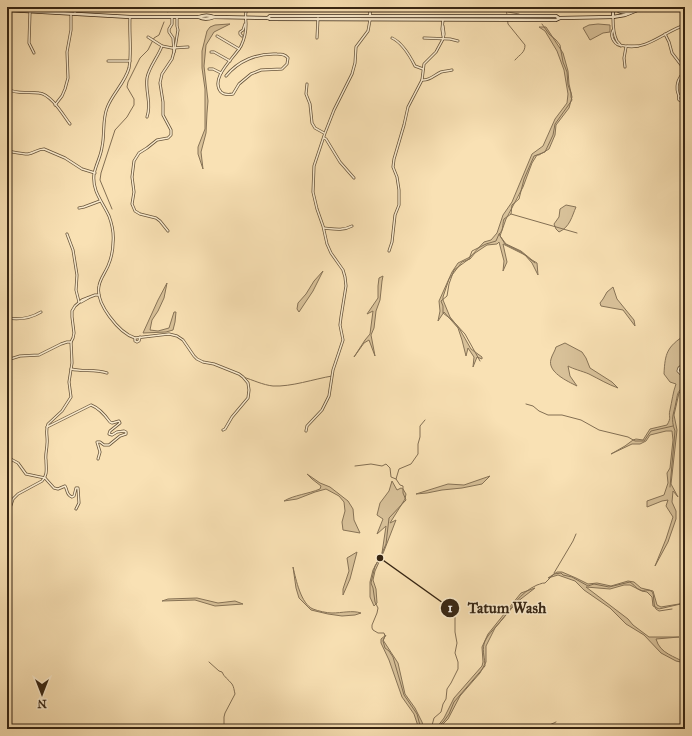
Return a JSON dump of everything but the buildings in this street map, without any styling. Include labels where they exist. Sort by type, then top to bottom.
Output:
[{"type":"main road","points":[[615,7],[619,12],[630,13]]},
{"type":"main road","points":[[613,18],[615,7]]},
{"type":"main road","points":[[7,10],[130,17],[210,16],[268,18],[270,16],[318,18],[511,18],[556,16],[560,18],[613,18],[641,8],[644,9],[649,7]]},
{"type":"street","points":[[75,7],[75,14]]},
{"type":"street","points":[[242,37],[240,32],[243,30],[246,12],[250,7]]},
{"type":"street","points":[[306,431],[307,426],[318,415],[326,402],[331,388],[333,370],[343,340],[340,325],[346,290],[346,280],[343,270],[331,253],[317,209],[312,186],[313,169],[324,138],[324,133],[352,74],[355,63],[356,47],[368,31],[370,7]]},
{"type":"street","points":[[30,12],[29,43],[34,53]]},
{"type":"street","points":[[55,104],[62,96],[68,78],[67,52],[71,30],[71,14]]},
{"type":"street","points":[[130,17],[130,61],[126,75],[105,112],[103,145],[94,173],[94,182],[100,201],[110,220],[113,231],[110,260],[99,286],[101,302],[114,323],[128,335],[135,338],[135,341],[139,341],[140,337]]},
{"type":"street","points":[[168,231],[160,220],[135,211],[132,204],[134,192],[132,177],[134,161],[137,156],[158,139],[168,138],[171,135],[171,130],[163,115],[163,102],[160,83],[162,74],[172,59],[174,53],[173,38],[169,32],[172,24],[172,17]]},
{"type":"street","points":[[174,48],[178,30],[177,17]]},
{"type":"street","points":[[318,18],[318,38]]},
{"type":"street","points":[[389,251],[392,242],[395,215],[399,205],[399,188],[393,167],[394,159],[408,106],[422,80],[425,63],[436,52],[443,39],[442,29],[444,18]]},
{"type":"street","points":[[613,18],[613,30],[616,42],[621,46],[626,47],[646,44],[677,27],[685,25]]},
{"type":"street","points":[[226,76],[230,70],[238,64],[258,56],[275,54],[284,55],[288,58],[288,62],[284,68],[261,70],[251,74],[239,84],[233,94],[225,94],[220,91],[218,82],[221,73],[241,46],[242,37],[245,32],[245,22]]},
{"type":"street","points":[[665,34],[672,53],[685,71],[678,81],[677,89],[679,96]]},
{"type":"street","points":[[217,36],[239,49]]},
{"type":"street","points":[[149,38],[162,46],[174,48],[188,47]]},
{"type":"street","points":[[392,38],[407,52],[415,66],[423,69]]},
{"type":"street","points":[[424,38],[450,39],[458,41]]},
{"type":"street","points":[[147,117],[150,107],[147,84],[148,74],[159,55],[162,46]]},
{"type":"street","points":[[625,67],[624,58],[626,47]]},
{"type":"street","points":[[211,52],[214,52],[230,62]]},
{"type":"street","points":[[108,61],[130,61]]},
{"type":"street","points":[[209,69],[221,73]]},
{"type":"street","points":[[422,80],[429,79],[440,73],[452,70]]},
{"type":"street","points":[[307,84],[306,94],[313,126],[324,133]]},
{"type":"street","points":[[7,89],[16,92],[39,93],[47,96],[70,124]]},
{"type":"street","points":[[324,138],[340,162],[354,178]]},
{"type":"street","points":[[7,152],[26,154],[44,149],[65,158],[82,169],[94,173]]},
{"type":"street","points":[[79,208],[100,201]]},
{"type":"street","points":[[324,228],[338,230],[352,226]]},
{"type":"street","points":[[67,234],[73,250],[77,275],[76,290],[79,302]]},
{"type":"street","points":[[7,518],[13,499],[18,494],[44,480],[45,478],[47,470],[47,427],[48,424],[62,411],[71,399],[72,394],[69,382],[72,361],[71,342],[74,337],[72,311],[79,302],[99,295]]},
{"type":"street","points":[[7,318],[21,319],[41,312]]},
{"type":"street","points":[[135,338],[169,334],[177,336],[183,340],[194,356],[200,361],[214,364],[243,376],[248,383],[248,398],[223,430]]},
{"type":"street","points":[[7,360],[20,356],[39,355],[61,344],[71,342]]},
{"type":"street","points":[[685,363],[679,368],[678,371],[681,374],[685,372]]},
{"type":"street","points":[[71,369],[85,371],[99,370],[107,373]]},
{"type":"street","points":[[47,427],[91,405],[95,406],[110,422],[112,423],[119,421],[120,423],[109,434],[124,431],[126,434],[120,436],[109,445],[104,445],[97,442],[100,452],[98,459]]},
{"type":"street","points":[[7,457],[18,463],[26,474],[45,478],[54,488],[58,489],[65,486],[68,495],[72,497],[74,496],[76,488],[78,488],[79,503],[76,509]]},
{"type":"shaded area","points":[[230,24],[214,32],[206,45],[204,66],[208,101],[206,133],[201,152],[203,169],[198,154],[198,147],[205,129],[205,89],[202,68],[202,51],[207,31],[210,27],[215,25]]},
{"type":"shaded area","points":[[589,25],[610,25],[610,32],[603,33],[590,40],[583,28]]},
{"type":"shaded area","points":[[539,27],[546,27],[563,53],[568,71],[572,97],[569,108],[556,125],[555,135],[549,149],[537,155],[532,163],[523,187],[506,219],[500,236],[506,244],[521,251],[537,263],[538,275],[532,263],[525,255],[503,244],[507,262],[503,271],[504,261],[499,242],[497,244],[487,245],[475,253],[470,259],[462,262],[449,279],[443,300],[450,317],[459,328],[471,349],[482,357],[482,359],[477,357],[473,367],[474,357],[468,348],[466,356],[458,328],[444,312],[438,321],[440,311],[439,301],[452,272],[458,263],[470,257],[484,242],[491,240],[497,233],[503,215],[512,202],[532,154],[543,146],[555,119],[567,103],[568,94],[564,70],[557,51],[545,31]]},
{"type":"shaded area","points":[[566,205],[576,207],[572,218],[566,227],[559,232],[554,224],[559,217],[560,209]]},
{"type":"shaded area","points":[[323,271],[313,291],[299,312],[297,309],[298,303]]},
{"type":"shaded area","points":[[383,276],[380,300],[371,335],[375,356],[369,340],[364,343],[354,357],[370,334],[373,311],[367,314],[378,298],[379,278]]},
{"type":"shaded area","points":[[167,283],[164,298],[152,320],[150,330],[158,331],[169,328],[174,312],[176,312],[173,330],[166,332],[143,333],[158,300]]},
{"type":"shaded area","points":[[613,287],[617,299],[634,320],[635,326],[623,310],[601,306],[600,303],[607,292]]},
{"type":"shaded area","points":[[685,335],[685,387],[679,393],[674,415],[677,430],[671,484],[678,497],[673,491],[672,502],[676,511],[676,519],[668,542],[655,566],[673,517],[666,506],[668,500],[647,507],[647,501],[664,495],[668,483],[667,473],[670,468],[673,440],[672,431],[650,435],[646,441],[640,444],[632,444],[611,454],[633,440],[643,440],[650,429],[667,425],[676,384],[670,382],[664,374],[666,356],[674,343]]},
{"type":"shaded area","points":[[565,343],[582,352],[590,368],[612,382],[618,388],[568,366],[570,376],[577,386],[559,376],[552,368],[551,359],[556,347]]},
{"type":"shaded area","points":[[307,474],[320,483],[330,487],[348,501],[353,509],[354,520],[360,533],[343,530],[342,522],[345,511],[344,502],[339,496],[326,489],[297,499],[284,501],[292,497],[320,489],[321,486]]},
{"type":"shaded area","points":[[490,476],[482,484],[416,494],[448,484],[464,485]]},
{"type":"shaded area","points":[[392,481],[397,490],[401,488],[406,494],[405,499],[390,523],[396,520],[375,571],[373,580],[376,589],[377,603],[374,606],[370,597],[370,582],[373,570],[382,553],[386,526],[377,534],[383,519],[377,515],[380,503],[389,491]]},
{"type":"shaded area","points":[[357,552],[350,579],[343,595],[343,589],[349,571],[347,558]]},
{"type":"shaded area","points":[[293,567],[302,597],[313,609],[328,613],[361,613],[342,616],[311,610],[299,598]]},
{"type":"shaded area","points":[[557,572],[562,572],[588,584],[597,583],[611,586],[628,581],[634,582],[641,588],[653,591],[657,605],[661,607],[685,603],[659,609],[653,606],[652,597],[647,592],[630,585],[610,589],[586,587],[649,637],[679,637],[656,639],[664,651],[685,663],[676,661],[661,653],[644,635],[626,624],[610,608],[584,590],[575,581],[558,575],[548,578]]},
{"type":"shaded area","points":[[535,588],[517,602],[495,628],[486,646],[486,662],[480,673],[460,696],[448,719],[441,726],[441,729],[437,729],[454,698],[482,666],[482,647],[488,634],[521,593]]},
{"type":"shaded area","points":[[197,598],[218,603],[235,601],[243,604],[215,606],[195,600],[162,601],[168,599]]},
{"type":"shaded area","points":[[386,635],[383,640],[398,663],[405,694],[415,708],[424,729],[419,729],[414,714],[402,697],[389,660],[381,643],[381,639]]},
{"type":"waterway","points":[[168,12],[171,7]]},
{"type":"waterway","points":[[506,7],[508,24],[525,45],[523,52],[515,60]]},
{"type":"waterway","points":[[508,12],[519,14]]},
{"type":"waterway","points":[[112,209],[100,180],[101,173],[115,130],[127,117],[134,105],[134,99],[127,87],[128,82],[140,58],[148,50],[154,38],[159,35],[164,22]]},
{"type":"waterway","points":[[535,263],[521,252],[505,244],[499,234],[501,232],[504,219],[511,214],[512,205],[519,199],[524,179],[534,156],[545,152],[553,135],[555,124],[572,100],[560,45],[542,24]]},
{"type":"waterway","points":[[511,214],[577,233]]},
{"type":"waterway","points":[[480,361],[465,334],[443,313],[441,301],[447,296],[454,270],[469,259],[472,251],[496,241],[499,234]]},
{"type":"waterway","points":[[243,377],[266,385],[280,386],[332,376]]},
{"type":"waterway","points":[[670,487],[675,431],[673,416],[678,393],[685,386]]},
{"type":"waterway","points":[[526,404],[533,406],[539,411],[548,415],[562,415],[581,420],[599,430],[628,437],[635,441],[644,441],[651,431],[673,426]]},
{"type":"waterway","points":[[421,729],[417,714],[404,695],[393,657],[385,648],[383,641],[385,636],[384,633],[378,633],[372,628],[378,608],[375,602],[371,583],[375,566],[386,544],[389,518],[406,500],[403,493],[403,486],[400,485],[396,479],[399,469],[411,464],[418,454],[420,426],[425,420]]},
{"type":"waterway","points":[[355,466],[371,464],[382,466],[386,464],[390,468],[391,477],[396,479]]},
{"type":"waterway","points":[[554,573],[576,534]]},
{"type":"waterway","points":[[438,729],[449,714],[454,702],[485,666],[483,647],[489,635],[525,592],[537,585],[545,583],[554,574],[561,573],[588,586],[594,584],[609,587],[630,582],[642,591],[650,590],[653,594],[655,607],[659,611],[672,609]]},
{"type":"waterway","points":[[431,729],[434,718],[441,712],[446,699],[447,689],[458,669],[458,662],[455,653],[457,643],[455,616],[452,605]]},
{"type":"waterway","points":[[209,662],[222,672],[232,684],[235,694],[225,713],[223,729]]},
{"type":"waterway","points":[[536,729],[543,728],[556,722]]},
{"type":"waterway","points":[[508,729],[517,725],[532,729]]},
{"type":"place","name":"Tatum Wash","points":[[380,558]]}]
